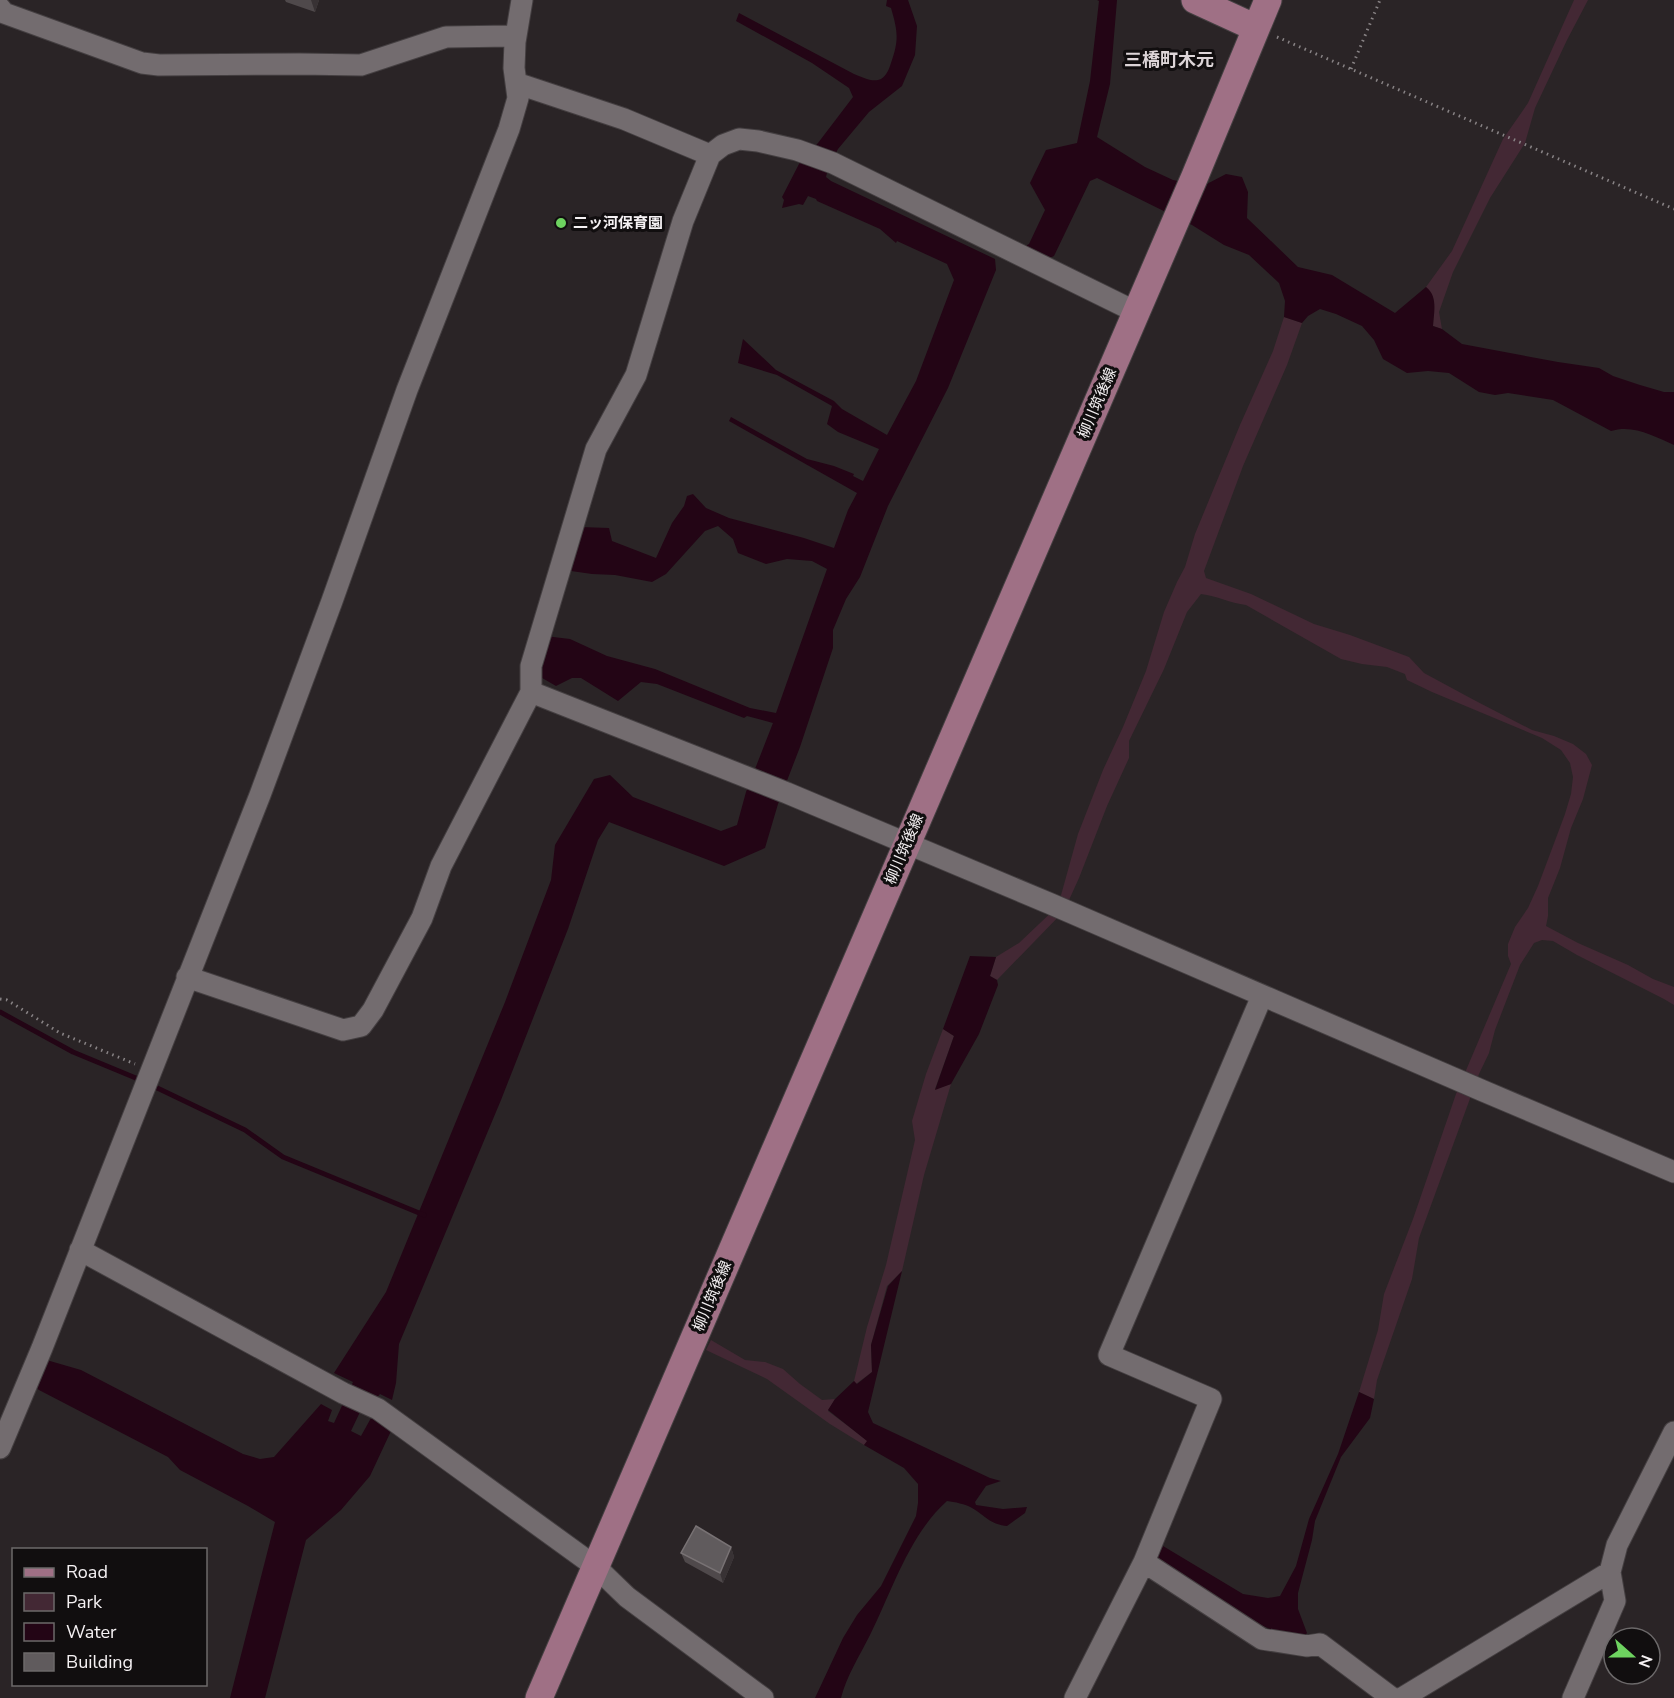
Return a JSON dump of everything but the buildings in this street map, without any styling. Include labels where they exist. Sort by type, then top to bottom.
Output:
[{"type":"main road","points":[[1195,0],[1256,28]]},
{"type":"main road","name":"柳川筑後線","points":[[538,1698],[1195,176],[1268,0]]},
{"type":"street","points":[[0,1448],[24,1394],[272,763],[407,390],[509,129],[518,98],[515,76],[515,39],[522,0]]},
{"type":"street","points":[[0,8],[4,13],[142,63],[159,65],[361,65],[446,37],[515,39]]},
{"type":"street","points":[[515,76],[710,155]]},
{"type":"street","points":[[187,977],[343,1030],[361,1026],[373,1011],[422,918],[441,866],[531,692],[531,666],[596,449],[636,375],[683,221],[710,155],[723,145],[739,139],[758,141],[797,150],[833,163],[1136,312]]},
{"type":"street","points":[[531,692],[788,793],[1674,1172]]},
{"type":"street","points":[[1075,1698],[1144,1562],[1211,1399],[1109,1355],[1262,996]]},
{"type":"street","points":[[80,1250],[344,1393],[378,1409],[596,1567],[627,1597],[763,1698]]},
{"type":"street","points":[[1573,1698],[1615,1601],[1610,1572],[1617,1545],[1674,1432]]},
{"type":"street","points":[[1144,1562],[1262,1639],[1306,1646],[1320,1644],[1392,1698]]},
{"type":"street","points":[[1402,1698],[1610,1572]]},
{"type":"path","points":[[1351,69],[1380,0]]},
{"type":"path","points":[[1256,28],[1674,209]]},
{"type":"path","points":[[0,999],[7,1000],[60,1033],[150,1071]]},
{"type":"green space","points":[[1574,0],[1588,0],[1535,108],[1525,143],[1490,198],[1453,272],[1439,312],[1442,329],[1433,326],[1434,301],[1426,287],[1452,251],[1503,139],[1528,103]]},
{"type":"green space","points":[[1284,317],[1302,323],[1287,365],[1243,466],[1204,571],[1206,578],[1251,594],[1314,624],[1409,657],[1424,673],[1532,730],[1573,744],[1586,754],[1592,765],[1583,799],[1548,898],[1546,926],[1653,979],[1674,987],[1674,1005],[1553,941],[1542,940],[1534,943],[1520,965],[1419,1238],[1412,1279],[1377,1380],[1374,1399],[1359,1392],[1378,1330],[1384,1294],[1413,1219],[1456,1094],[1511,964],[1508,944],[1538,886],[1571,794],[1573,777],[1570,763],[1561,750],[1542,738],[1407,680],[1405,674],[1387,667],[1341,659],[1246,605],[1201,594],[1187,612],[1164,669],[1129,741],[1129,758],[1064,911],[997,980],[990,976],[996,957],[1019,943],[1058,906],[1078,834],[1146,671],[1164,612],[1185,567],[1195,534],[1273,351]]},
{"type":"green space","points":[[943,1029],[954,1036],[935,1089],[951,1084],[924,1175],[902,1271],[887,1286],[871,1345],[872,1372],[856,1384],[854,1381],[867,1327],[886,1265],[915,1140],[912,1121]]},
{"type":"green space","points":[[711,1340],[745,1360],[765,1362],[783,1369],[822,1400],[835,1399],[828,1411],[868,1441],[864,1445],[767,1379],[706,1350]]},
{"type":"water","points":[[887,0],[908,0],[917,26],[915,55],[902,86],[869,112],[838,149],[826,177],[995,259],[996,270],[948,388],[888,506],[860,577],[846,599],[833,630],[833,648],[778,804],[765,848],[724,866],[609,822],[598,840],[568,929],[501,1100],[399,1344],[396,1383],[392,1400],[380,1394],[364,1413],[360,1412],[351,1431],[361,1436],[371,1418],[384,1423],[391,1431],[370,1476],[341,1510],[306,1540],[265,1698],[230,1698],[275,1522],[180,1470],[168,1457],[39,1390],[21,1375],[30,1350],[50,1361],[81,1370],[243,1454],[260,1459],[274,1457],[321,1404],[332,1410],[328,1421],[334,1423],[353,1382],[334,1373],[386,1292],[505,1002],[551,880],[555,845],[594,779],[610,775],[633,797],[721,831],[737,825],[746,792],[773,723],[747,716],[744,718],[657,684],[641,682],[618,701],[581,678],[572,678],[556,686],[537,675],[545,636],[570,639],[607,656],[655,669],[750,708],[776,713],[827,569],[812,561],[787,559],[766,564],[738,553],[733,539],[718,526],[705,531],[666,574],[652,582],[615,575],[564,570],[580,527],[609,528],[612,541],[656,558],[687,496],[693,494],[706,508],[729,518],[834,548],[857,493],[729,421],[731,417],[807,459],[834,466],[854,474],[853,476],[863,481],[879,449],[838,432],[827,424],[832,406],[777,375],[738,363],[743,339],[776,370],[834,401],[842,409],[887,435],[916,381],[954,280],[947,264],[897,241],[896,243],[880,229],[816,199],[808,196],[803,205],[782,208],[784,200],[782,197],[799,164],[853,97],[849,88],[812,63],[736,21],[739,13],[854,74],[878,80],[889,70],[897,36],[891,8],[886,6]]},
{"type":"water","points":[[1097,0],[1117,0],[1110,84],[1097,137],[1145,167],[1173,180],[1203,186],[1226,174],[1242,177],[1248,192],[1247,218],[1298,267],[1332,275],[1395,313],[1426,287],[1434,300],[1433,326],[1442,329],[1462,344],[1599,368],[1613,376],[1640,385],[1664,392],[1674,392],[1674,445],[1635,430],[1611,431],[1553,400],[1508,393],[1495,395],[1479,392],[1449,373],[1428,371],[1407,373],[1383,359],[1374,340],[1362,326],[1336,314],[1320,309],[1308,316],[1302,323],[1284,317],[1285,301],[1279,283],[1249,255],[1224,245],[1192,225],[1097,178],[1090,181],[1054,256],[1041,262],[1022,248],[1029,244],[1045,210],[1030,183],[1046,150],[1077,143],[1090,81],[1099,1]]},
{"type":"water","points":[[970,956],[996,957],[990,976],[997,980],[998,985],[979,1034],[951,1084],[935,1090],[954,1036],[943,1029]]},
{"type":"water","points":[[902,1271],[868,1412],[873,1423],[990,1478],[1001,1481],[986,1486],[975,1502],[976,1505],[1003,1509],[1027,1507],[1025,1513],[1007,1526],[992,1522],[977,1511],[960,1503],[947,1501],[922,1530],[912,1547],[850,1674],[841,1698],[815,1698],[843,1638],[857,1615],[881,1586],[916,1516],[918,1484],[904,1468],[864,1445],[867,1441],[828,1410],[835,1399],[854,1381],[857,1384],[872,1372],[871,1345],[888,1286]]},
{"type":"water","points":[[1359,1392],[1374,1399],[1370,1418],[1341,1457],[1315,1521],[1298,1593],[1298,1609],[1307,1633],[1303,1638],[1244,1619],[1157,1558],[1163,1546],[1243,1594],[1268,1598],[1280,1596],[1296,1566],[1309,1519],[1338,1454]]},
{"type":"waterway","points":[[0,1012],[73,1052],[143,1081]]},
{"type":"waterway","points":[[151,1085],[245,1130],[283,1157],[424,1215]]},
{"type":"place","name":"二ッ河保育園","points":[[561,223]]},
{"type":"district","name":"三橋町木元","points":[[1169,60]]}]
